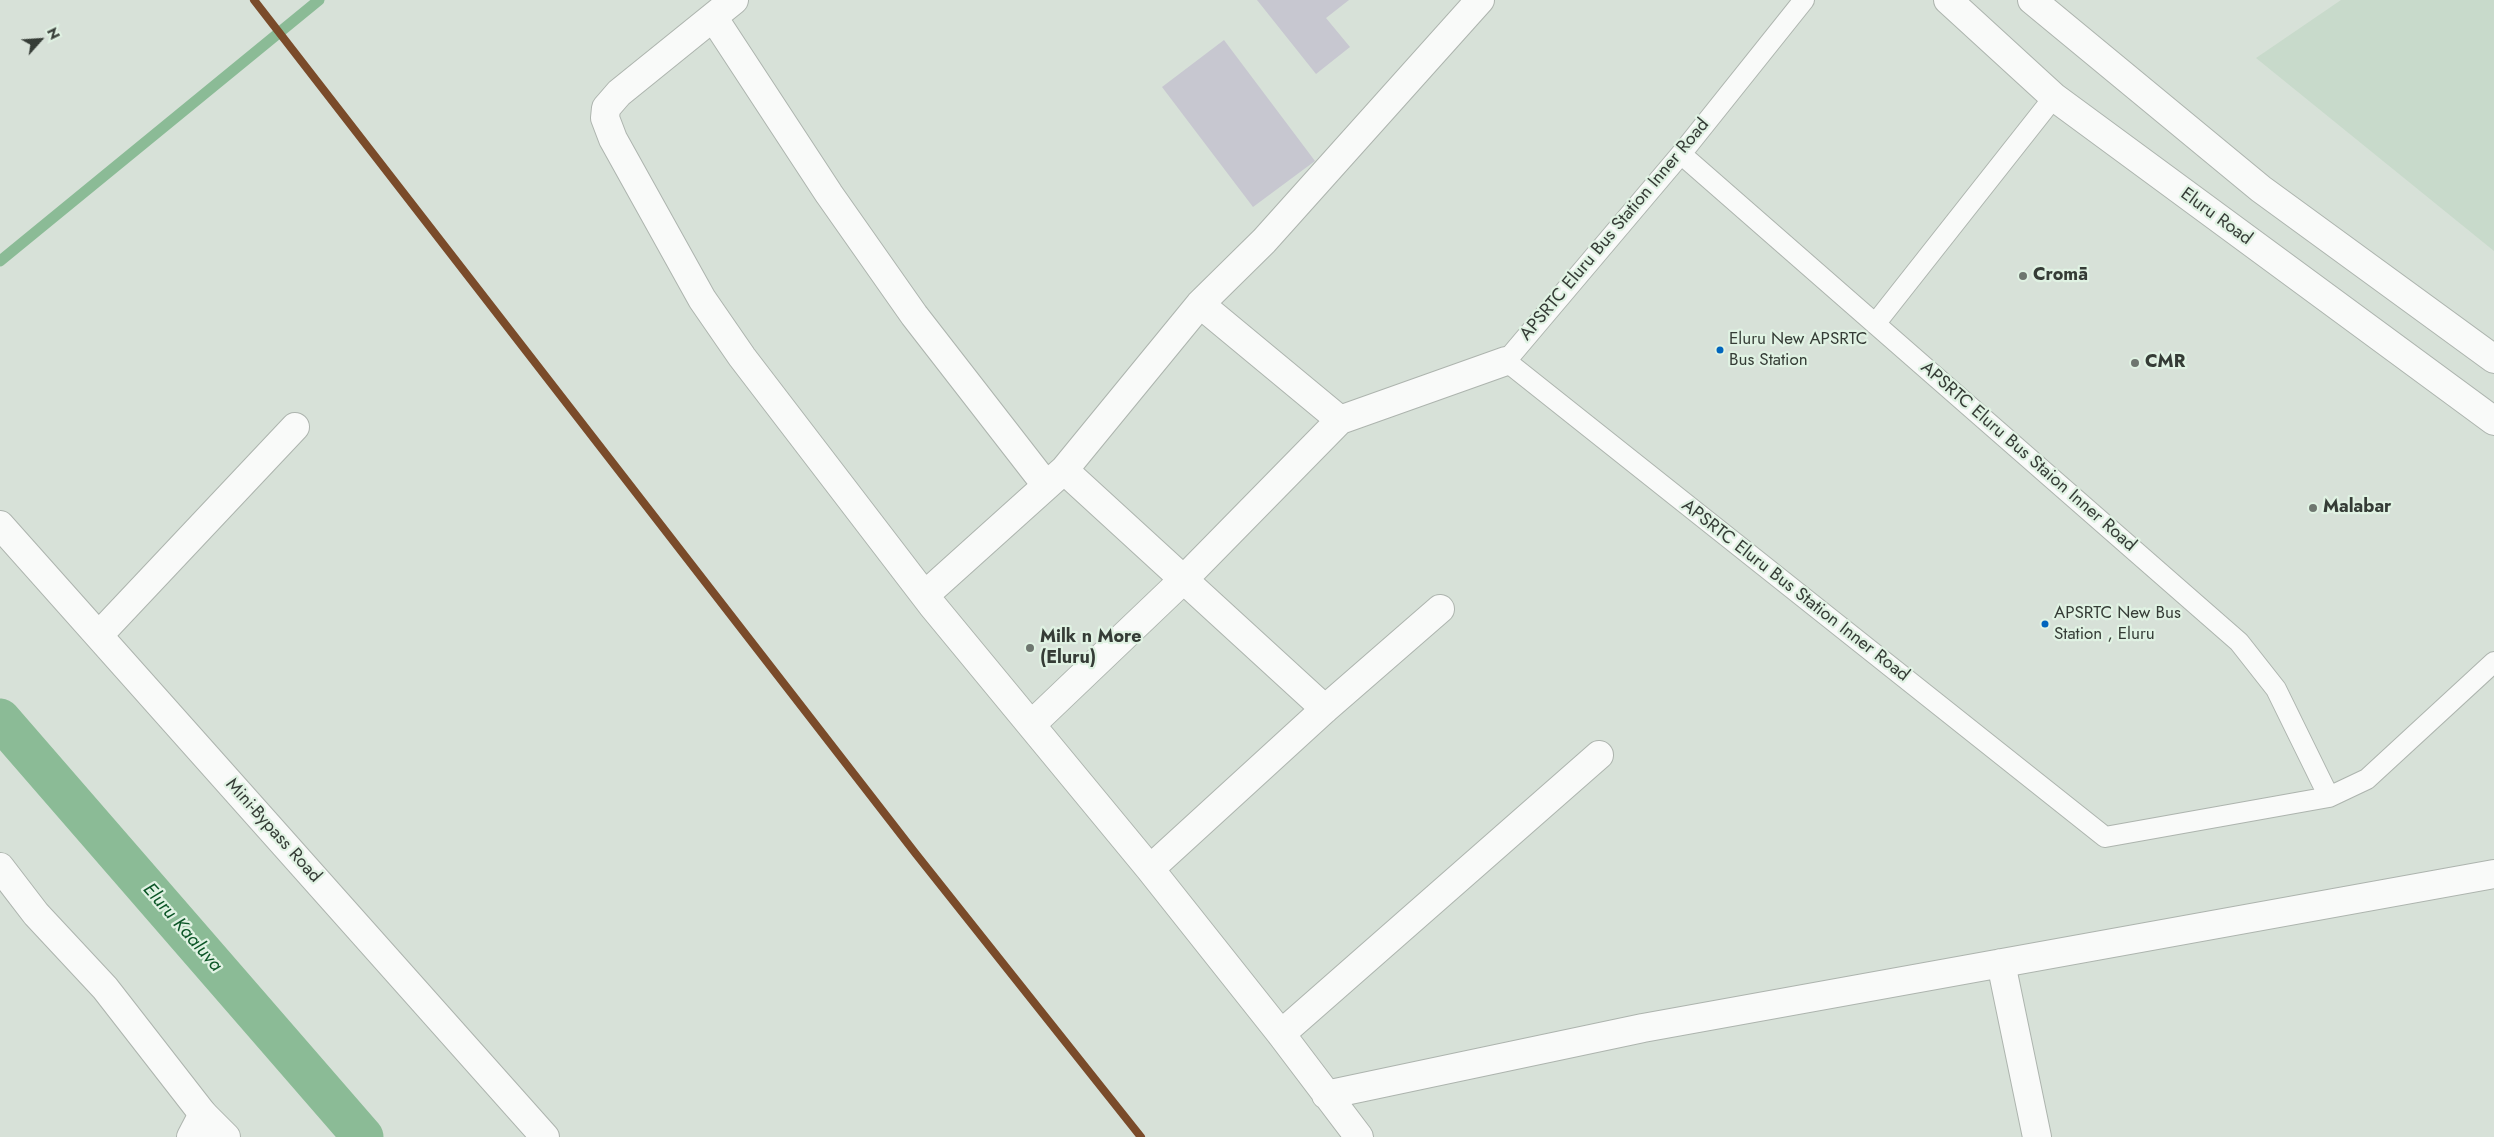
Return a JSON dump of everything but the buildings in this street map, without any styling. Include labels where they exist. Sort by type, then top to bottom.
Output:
[{"type":"street","points":[[734,0],[619,93],[606,108],[605,118],[613,139],[702,299],[742,357],[925,595],[1150,869],[1281,1034],[1359,1137]]},
{"type":"street","points":[[925,595],[1055,477],[1200,304],[1264,241],[1480,0]]},
{"type":"street","name":"Eluru Road","points":[[1948,0],[2054,97],[2494,421]]},
{"type":"street","points":[[2032,0],[2261,189],[2494,359]]},
{"type":"street","points":[[713,17],[852,226],[914,314],[1055,477],[1183,580],[1325,709]]},
{"type":"street","points":[[1200,304],[1340,420]]},
{"type":"street","points":[[1031,725],[1183,580],[1340,420],[1506,361]]},
{"type":"street","points":[[99,636],[295,427]]},
{"type":"street","name":"Mini-Bypass Road","points":[[0,525],[546,1137]]},
{"type":"street","points":[[1150,869],[1325,709],[1440,609]]},
{"type":"street","points":[[1281,1034],[1600,755]]},
{"type":"street","points":[[0,867],[36,914],[105,988],[197,1126],[226,1137]]},
{"type":"street","points":[[1326,1095],[1643,1028],[2494,874]]},
{"type":"street","points":[[2000,963],[2037,1137]]},
{"type":"lane","name":"APSRTC Eluru Bus Station Inner Road","points":[[1804,0],[1681,154],[1506,361],[2105,837],[2330,797],[2367,779],[2494,662]]},
{"type":"lane","points":[[1875,324],[2054,97]]},
{"type":"lane","name":"APSRTC Eluru Bus Staion Inner Road","points":[[1681,154],[2239,642],[2276,689],[2330,797]]},
{"type":"shaded area","points":[[2341,0],[2494,0],[2494,251],[2256,58]]},
{"type":"waterway","points":[[0,261],[319,0]]},
{"type":"waterway","name":"Eluru Kaaluva","points":[[0,719],[363,1137]]},
{"type":"transit line","points":[[254,0],[916,854],[1141,1137]]},
{"type":"place","name":"Cromā","points":[[2023,276]]},
{"type":"place","name":"Eluru New APSRTC Bus Station","points":[[1720,350]]},
{"type":"place","name":"CMR","points":[[2135,363]]},
{"type":"place","name":"Malabar","points":[[2313,508]]},
{"type":"place","name":"APSRTC New Bus Station , Eluru","points":[[2045,624]]},
{"type":"place","name":"Milk n More (Eluru)","points":[[1030,648]]}]
